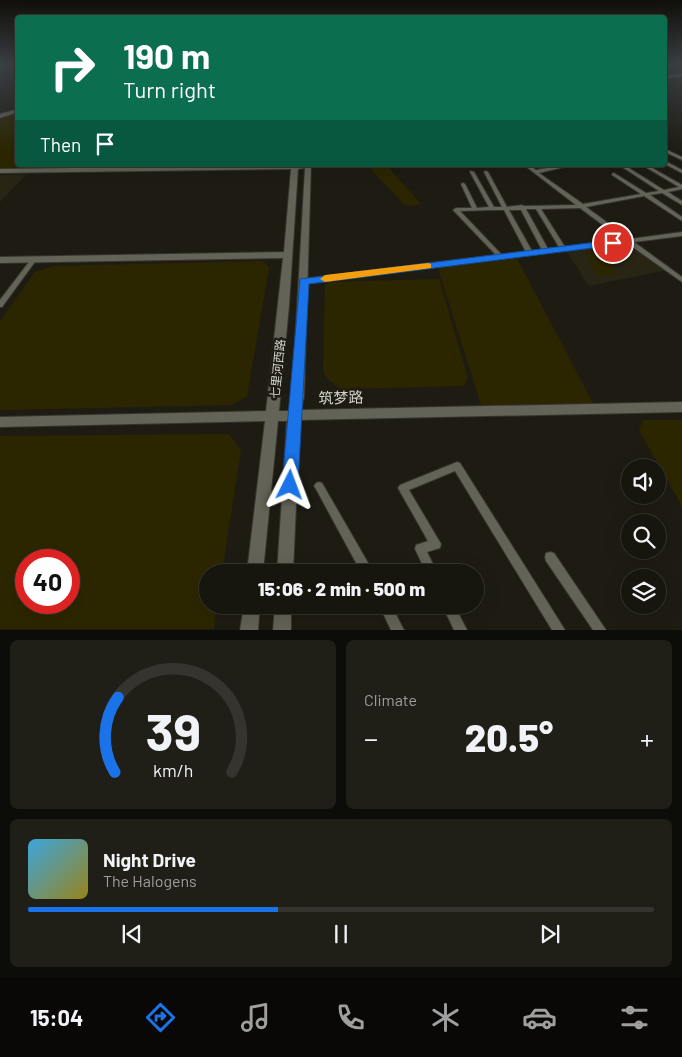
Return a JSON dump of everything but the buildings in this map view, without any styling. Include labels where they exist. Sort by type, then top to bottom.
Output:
[{"type":"street","points":[[0,116],[15,111]]},
{"type":"street","points":[[667,151],[682,159]]},
{"type":"street","points":[[667,163],[682,172]]},
{"type":"street","points":[[529,167],[682,280]]},
{"type":"street","points":[[535,172],[561,167]]},
{"type":"street","points":[[624,167],[682,203]]},
{"type":"street","points":[[647,167],[682,187]]},
{"type":"street","points":[[0,175],[295,168]]},
{"type":"street","name":"七里河西路","points":[[256,564],[273,416],[295,168]]},
{"type":"street","points":[[0,170],[308,168]]},
{"type":"street","name":"七里河西路","points":[[285,564],[294,415],[298,397],[308,168]]},
{"type":"street","points":[[472,172],[492,208]]},
{"type":"street","points":[[486,172],[530,253]]},
{"type":"street","points":[[614,174],[682,219]]},
{"type":"street","points":[[463,184],[475,209]]},
{"type":"street","points":[[501,257],[456,210],[582,206],[682,187]]},
{"type":"street","points":[[522,207],[546,251]]},
{"type":"street","points":[[536,207],[562,249]]},
{"type":"street","points":[[304,281],[682,234]]},
{"type":"street","points":[[0,260],[288,255]]},
{"type":"street","points":[[0,305],[34,259]]},
{"type":"street","name":"筑梦路","points":[[0,422],[682,407]]},
{"type":"street","points":[[428,564],[420,549],[436,544],[403,488],[457,466],[559,630]]},
{"type":"street","points":[[319,486],[363,564]]},
{"type":"street","points":[[550,557],[600,630]]},
{"type":"street","points":[[249,630],[251,614]]},
{"type":"street","points":[[282,630],[283,614]]},
{"type":"street","points":[[390,614],[398,630]]},
{"type":"street","points":[[453,614],[461,630]]},
{"type":"shaded area","points":[[15,111],[15,167],[197,167],[0,171],[0,116]]},
{"type":"shaded area","points":[[369,167],[388,167],[420,203],[415,206],[405,205]]},
{"type":"shaded area","points":[[0,175],[26,175],[0,202]]},
{"type":"shaded area","points":[[629,241],[668,270],[589,286],[565,249]]},
{"type":"shaded area","points":[[585,252],[604,253],[617,275],[597,275]]},
{"type":"shaded area","points":[[515,255],[596,409],[483,411],[437,265]]},
{"type":"shaded area","points":[[263,261],[269,268],[247,396],[232,405],[0,410],[0,321],[35,272],[53,266]]},
{"type":"shaded area","points":[[439,279],[468,378],[463,386],[340,389],[326,377],[323,371],[325,284],[329,282]]},
{"type":"shaded area","points":[[643,420],[682,420],[682,506],[666,478],[666,459],[655,459],[639,430]]},
{"type":"shaded area","points":[[229,434],[241,450],[223,564],[199,564],[199,614],[216,614],[214,629],[0,629],[0,436]]},
{"type":"slow traffic","points":[[325,279],[428,266]]},
{"type":"route","points":[[290,485],[294,415],[298,397],[304,281],[613,243]]}]
